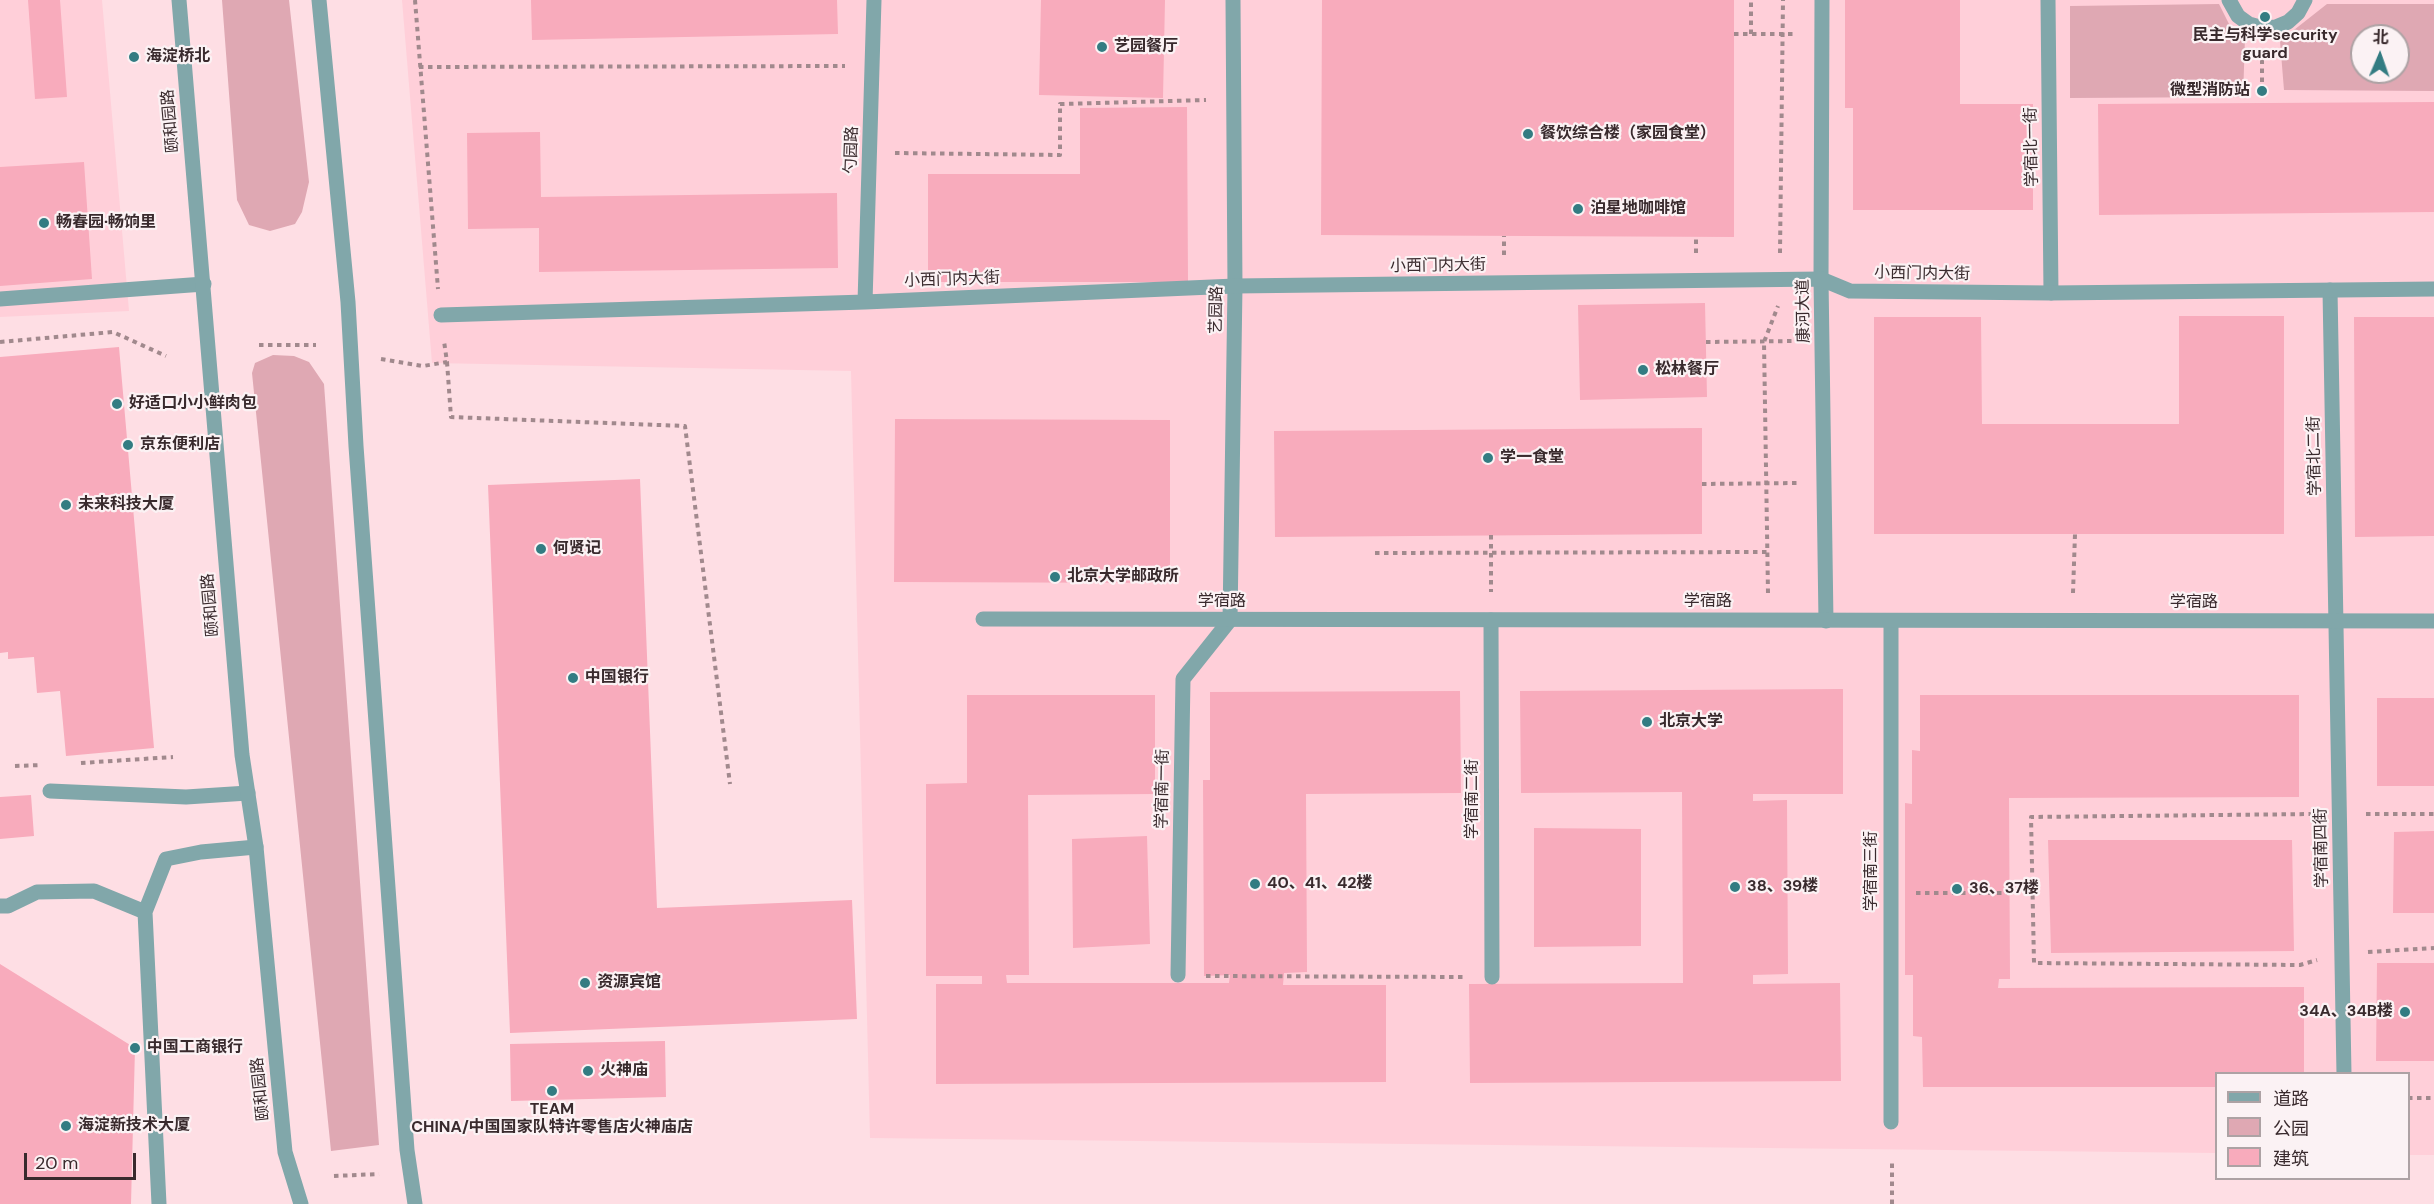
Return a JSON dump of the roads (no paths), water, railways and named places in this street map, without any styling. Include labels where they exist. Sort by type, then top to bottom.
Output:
[{"type":"street","name":"颐和园路","points":[[179,0],[240,731],[256,847],[285,1152],[302,1204]]},
{"type":"street","points":[[319,0],[348,302],[357,468],[404,1102],[415,1204]]},
{"type":"street","name":"勺园路","points":[[865,302],[874,0]]},
{"type":"street","name":"艺园路","points":[[1230,620],[1235,286],[1233,0]]},
{"type":"street","name":"康河大道","points":[[1822,0],[1821,279],[1826,621]]},
{"type":"street","name":"学宿北一街","points":[[2048,0],[2051,293]]},
{"type":"street","points":[[2229,0],[2238,16],[2249,24],[2263,28],[2276,27],[2288,22],[2298,13],[2305,0]]},
{"type":"street","name":"小西门内大街","points":[[441,315],[865,302],[1235,286],[1821,279],[1850,291],[2051,293],[2434,289]]},
{"type":"street","points":[[0,299],[204,284]]},
{"type":"street","name":"学宿北二街","points":[[2330,290],[2336,622]]},
{"type":"street","name":"学宿路","points":[[983,620],[2434,621]]},
{"type":"street","name":"学宿南一街","points":[[1178,975],[1183,679],[1230,620]]},
{"type":"street","name":"学宿南二街","points":[[1491,620],[1492,977]]},
{"type":"street","name":"学宿南三街","points":[[1891,621],[1891,1122]]},
{"type":"street","name":"学宿南四街","points":[[2336,622],[2344,1072]]},
{"type":"street","points":[[50,791],[186,797],[248,793]]},
{"type":"street","points":[[159,1204],[145,912],[166,859],[201,852],[256,847]]},
{"type":"street","points":[[0,906],[8,906],[38,892],[94,891],[145,912]]},
{"type":"place","name":"民主与科学security guard","points":[[2265,17]]},
{"type":"place","name":"艺园餐厅","points":[[1102,47]]},
{"type":"place","name":"海淀桥北","points":[[134,57]]},
{"type":"place","name":"微型消防站","points":[[2262,91]]},
{"type":"place","name":"餐饮综合楼（家园食堂）","points":[[1528,134]]},
{"type":"place","name":"泊星地咖啡馆","points":[[1578,209]]},
{"type":"place","name":"畅春园·畅饷里","points":[[44,223]]},
{"type":"place","name":"松林餐厅","points":[[1643,370]]},
{"type":"place","name":"好适口小小鲜肉包","points":[[117,404]]},
{"type":"place","name":"京东便利店","points":[[128,445]]},
{"type":"place","name":"学一食堂","points":[[1488,458]]},
{"type":"place","name":"未来科技大厦","points":[[66,505]]},
{"type":"place","name":"何贤记","points":[[541,549]]},
{"type":"place","name":"北京大学邮政所","points":[[1055,577]]},
{"type":"place","name":"中国银行","points":[[573,678]]},
{"type":"place","name":"北京大学","points":[[1647,722]]},
{"type":"place","name":"40、41、42楼","points":[[1255,884]]},
{"type":"place","name":"38、39楼","points":[[1735,887]]},
{"type":"place","name":"36、37楼","points":[[1957,889]]},
{"type":"place","name":"资源宾馆","points":[[585,983]]},
{"type":"place","name":"34A、34B楼","points":[[2405,1012]]},
{"type":"place","name":"中国工商银行","points":[[135,1048]]},
{"type":"place","name":"火神庙","points":[[588,1071]]},
{"type":"place","name":"TEAM CHINA/中国国家队特许零售店火神庙店","points":[[552,1091]]},
{"type":"place","name":"海淀新技术大厦","points":[[66,1126]]}]
